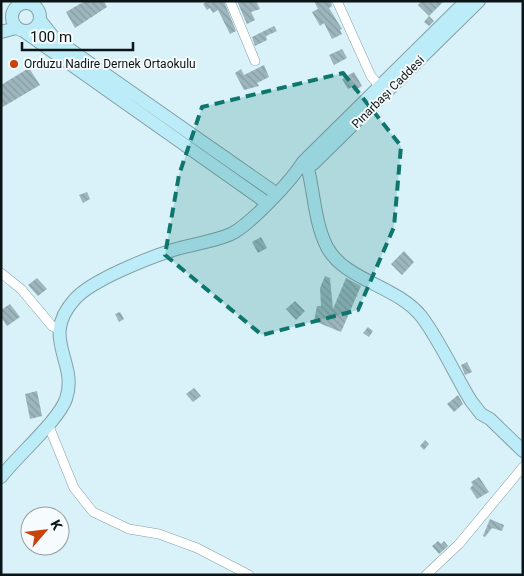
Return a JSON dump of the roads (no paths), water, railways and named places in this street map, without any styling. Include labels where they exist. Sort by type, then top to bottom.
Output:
[{"type":"street","points":[[230,1],[254,61]]},
{"type":"street","points":[[337,1],[371,76],[383,90]]},
{"type":"street","name":"Pınarbaşı Caddesi","points":[[383,90],[466,1]]},
{"type":"street","name":"Pınarbaşı Caddesi","points":[[58,330],[75,299],[95,285],[172,250],[230,234],[277,194],[383,90],[478,1]]},
{"type":"street","points":[[1,32],[20,30],[34,29],[40,20],[40,4],[23,3],[15,7],[6,18],[20,30],[267,203]]},
{"type":"street","points":[[40,20],[55,39],[277,194]]},
{"type":"street","points":[[306,166],[323,238],[331,254],[357,274],[400,297],[421,316],[471,401],[481,414],[490,419],[523,451]]},
{"type":"street","points":[[1,273],[21,289],[52,326],[58,330],[69,387],[64,403],[1,477]]},
{"type":"street","points":[[48,424],[74,488],[93,512],[129,529],[159,534],[197,548],[249,575]]},
{"type":"street","points":[[426,575],[459,544],[523,467]]},
{"type":"place","name":"Orduzu Nadire Dernek Ortaokulu","points":[[14,64]]}]
